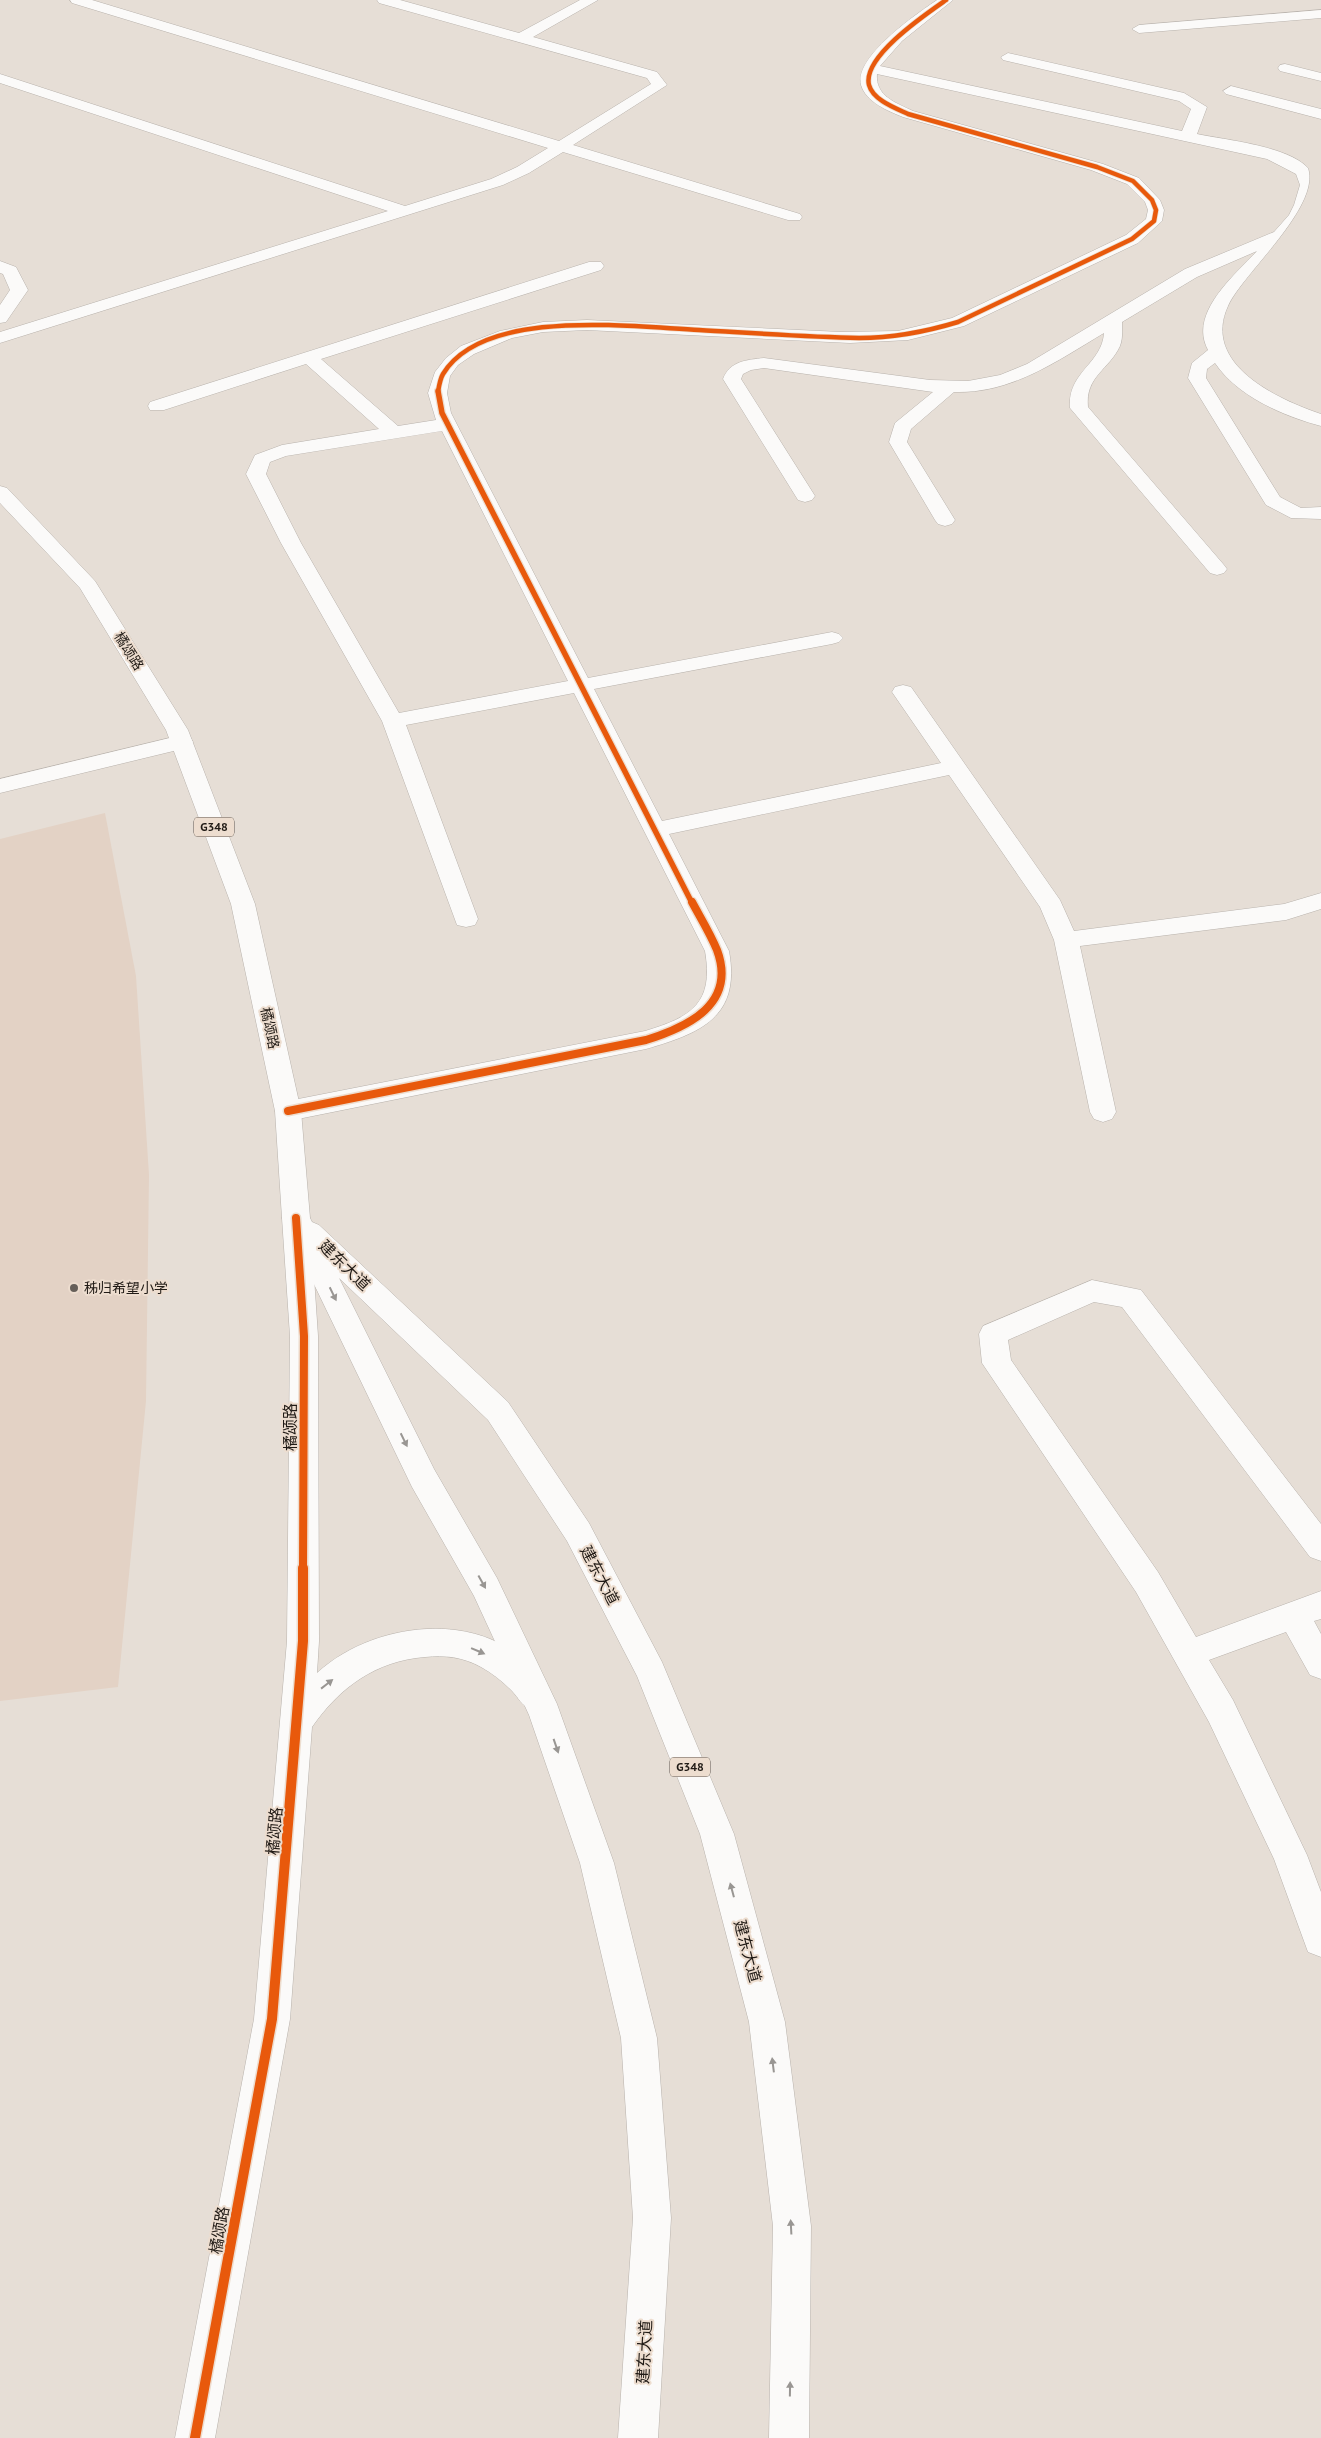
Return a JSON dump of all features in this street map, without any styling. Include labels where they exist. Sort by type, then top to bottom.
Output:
[{"type":"main road","points":[[77,0],[794,217]]},
{"type":"main road","points":[[0,338],[497,182],[561,146],[659,85],[652,75],[384,0]]},
{"type":"main road","points":[[521,38],[591,0]]},
{"type":"main road","points":[[288,1111],[646,1040],[675,1031],[698,1018],[711,1007],[718,994],[722,980],[721,965],[716,951],[447,424],[438,404],[437,394],[443,374],[458,356],[484,342],[505,335],[544,327],[595,325],[846,338],[907,335],[958,322],[1132,239],[1154,221],[1156,210],[1152,200],[1133,181],[1097,167],[908,114],[883,101],[874,92],[869,84],[870,68],[874,61],[907,30],[946,0]]},
{"type":"main road","points":[[1139,29],[1321,14]]},
{"type":"main road","points":[[1008,57],[1184,98],[1199,107],[1188,137]]},
{"type":"main road","points":[[870,68],[1272,155],[1285,160],[1302,171],[1309,184],[1306,201],[1282,234],[1220,304],[1214,314],[1211,326],[1217,352],[1235,376],[1250,388],[1286,408],[1321,420]]},
{"type":"main road","points":[[1285,68],[1321,77]]},
{"type":"main road","points":[[0,78],[405,211]]},
{"type":"main road","points":[[1231,91],[1321,114]]},
{"type":"main road","points":[[805,496],[732,379],[735,371],[747,366],[764,363],[782,364],[949,387],[987,385],[1020,375],[1190,273],[1282,234]]},
{"type":"main road","points":[[0,266],[10,271],[19,290],[0,318]]},
{"type":"main road","points":[[157,406],[595,266]]},
{"type":"main road","points":[[1113,320],[1114,334],[1110,346],[1082,382],[1077,395],[1080,408],[1216,569]]},
{"type":"main road","points":[[1217,352],[1198,367],[1197,378],[1273,501],[1298,514],[1321,513]]},
{"type":"main road","points":[[309,358],[394,433]]},
{"type":"main road","points":[[945,520],[898,442],[902,426],[949,387]]},
{"type":"main road","points":[[447,424],[282,451],[262,459],[256,474],[291,543],[393,721],[466,919]]},
{"type":"main road","name":"橘颂路","points":[[0,492],[88,585],[178,730],[243,904],[288,1111],[304,1336],[303,1641],[272,2019],[195,2438]]},
{"type":"main road","points":[[393,721],[832,638]]},
{"type":"main road","points":[[903,692],[1051,906],[1066,940],[1103,1112]]},
{"type":"main road","points":[[0,786],[182,742]]},
{"type":"main road","points":[[655,830],[955,767]]},
{"type":"main road","points":[[1066,940],[1286,912],[1321,901]]},
{"type":"main road","name":"建东大道","points":[[296,1218],[423,1478],[486,1588],[545,1715],[597,1863],[639,2038],[652,2218],[638,2438]]},
{"type":"main road","name":"建东大道","points":[[296,1218],[498,1411],[578,1532],[647,1663],[714,1825],[767,2022],[792,2226],[789,2438]]},
{"type":"main road","points":[[1321,1548],[1131,1298],[1092,1291],[993,1334],[997,1363],[1147,1582],[1221,1711],[1290,1855],[1321,1940]]},
{"type":"main road","points":[[1188,1654],[1307,1610],[1321,1665]]},
{"type":"main road","points":[[297,1722],[319,1690],[350,1666],[387,1650],[425,1642],[460,1644],[492,1657],[523,1679],[545,1715]]},
{"type":"shaded area","name":"秭归希望小学","points":[[105,813],[136,976],[149,1175],[146,1401],[118,1687],[0,1701],[0,839]]},
{"type":"cycle path","points":[[288,1111],[646,1040],[663,1035],[693,1021],[705,1012],[714,1000],[719,987],[720,970],[717,951],[442,413],[437,393],[441,376],[452,362],[467,350],[506,334],[543,327],[572,325],[616,326],[859,338],[918,333],[958,322],[1132,239],[1154,221],[1156,210],[1152,200],[1133,181],[1097,167],[908,114],[886,103],[876,95],[869,85],[869,75],[874,63],[897,38],[946,0]]},
{"type":"cycle path","points":[[195,2438],[272,2019],[303,1641],[304,1336],[296,1218]]},
{"type":"place","name":"秭归希望小学","points":[[74,1288]]}]
